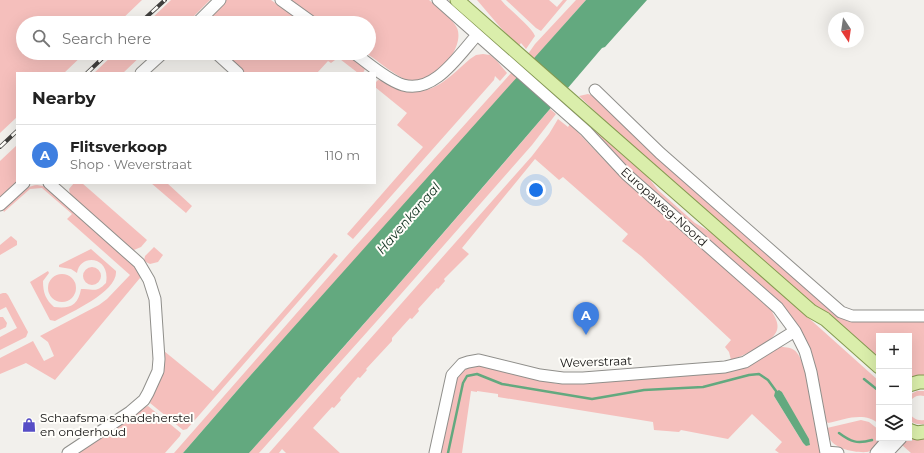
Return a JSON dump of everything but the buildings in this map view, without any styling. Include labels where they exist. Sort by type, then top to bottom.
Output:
[{"type":"main road","name":"Europaweg-Noord","points":[[457,0],[811,311],[825,319],[876,364]]},
{"type":"main road","points":[[472,0],[486,25]]},
{"type":"main road","name":"Europaweg-Noord","points":[[811,311],[820,323],[876,373]]},
{"type":"main road","points":[[912,384],[924,382]]},
{"type":"street","points":[[204,16],[220,0]]},
{"type":"street","points":[[281,0],[303,16]]},
{"type":"street","name":"Europaweg-Noord","points":[[438,0],[506,62],[586,131],[626,174],[778,308],[795,331],[805,351],[811,372],[826,452]]},
{"type":"street","points":[[364,60],[392,80],[403,85],[417,87],[428,84],[439,77],[477,35]]},
{"type":"street","points":[[142,72],[155,60]]},
{"type":"street","points":[[224,60],[237,72]]},
{"type":"street","points":[[595,90],[660,153],[841,312],[852,316],[924,316]]},
{"type":"street","points":[[0,205],[23,184]]},
{"type":"street","points":[[50,184],[139,263],[153,289],[156,305],[159,359],[158,371],[144,400],[130,412],[68,453]]},
{"type":"street","name":"Weverstraat","points":[[435,453],[452,375],[462,364],[479,360],[540,375],[563,378],[583,378],[725,367],[745,362],[795,331]]},
{"type":"street","points":[[876,453],[886,441]]},
{"type":"street","points":[[887,453],[901,441]]},
{"type":"street","points":[[826,452],[838,453]]},
{"type":"shaded area","points":[[0,0],[142,0],[125,16],[16,16],[16,60],[78,60],[65,72],[16,72],[16,118],[0,133]]},
{"type":"shaded area","points":[[171,0],[210,0],[194,16],[154,16]]},
{"type":"shaded area","points":[[226,0],[271,0],[294,16],[211,16]]},
{"type":"shaded area","points":[[290,0],[429,0],[455,24],[458,33],[457,45],[451,57],[439,71],[426,79],[417,81],[405,80],[376,60],[376,16],[313,16]]},
{"type":"shaded area","points":[[477,0],[501,0],[525,23],[535,36],[526,49],[521,43],[518,47]]},
{"type":"shaded area","points":[[506,0],[549,0],[557,7],[563,0],[567,0],[541,31]]},
{"type":"shaded area","points":[[576,0],[586,0],[534,59],[528,54],[535,44]]},
{"type":"shaded area","points":[[476,55],[490,55],[507,73],[500,81],[495,76],[494,80],[353,239],[347,234],[423,147],[397,125],[407,113],[376,88],[376,82],[378,80],[388,83],[403,91],[424,91],[440,84]]},
{"type":"shaded area","points":[[108,60],[137,60],[124,72],[95,72]]},
{"type":"shaded area","points":[[231,60],[335,60],[331,63],[328,61],[318,72],[244,72]]},
{"type":"shaded area","points":[[341,60],[354,60],[365,69],[364,72],[357,72]]},
{"type":"shaded area","points":[[512,72],[518,78],[242,385],[183,453],[174,453],[352,250]]},
{"type":"shaded area","points":[[588,94],[596,97],[646,148],[831,310],[924,321],[924,378],[912,379],[912,333],[876,333],[876,359],[635,150],[579,96]]},
{"type":"shaded area","points":[[550,109],[556,114],[532,145],[259,453],[249,453],[401,282]]},
{"type":"shaded area","points":[[581,116],[641,168],[658,190],[695,223],[717,236],[876,378],[876,422],[868,418],[861,417],[848,418],[828,423],[826,421],[816,369],[811,352],[798,326],[780,302],[629,169],[579,119]]},
{"type":"shaded area","points":[[558,119],[568,127],[570,124],[610,166],[771,310],[776,320],[777,330],[770,340],[731,360],[729,352],[725,347],[731,340],[641,256],[622,241],[628,234],[563,177],[559,180],[535,159],[462,248],[469,254],[444,279],[445,281],[418,309],[419,311],[412,319],[410,318],[392,338],[392,341],[366,369],[367,370],[360,378],[358,377],[340,398],[341,400],[334,408],[332,407],[313,428],[340,453],[286,453],[282,449],[279,453],[269,453],[532,156],[549,134]]},
{"type":"shaded area","points":[[16,146],[16,183],[0,198],[0,161]]},
{"type":"shaded area","points":[[73,184],[83,184],[147,240],[141,247],[134,250],[131,249],[70,194],[69,189]]},
{"type":"shaded area","points":[[152,184],[168,184],[192,206],[186,213]]},
{"type":"shaded area","points":[[37,185],[43,186],[49,190],[134,265],[140,274],[140,278],[55,380],[26,363],[0,374],[0,358],[33,341],[44,361],[54,356],[48,342],[40,336],[99,305],[107,299],[130,275],[67,219],[72,214],[42,188],[30,189],[4,212],[3,210],[13,198],[27,188]]},
{"type":"shaded area","points":[[11,236],[17,241],[17,245],[0,255],[0,245]]},
{"type":"shaded area","points":[[154,247],[163,255],[158,262],[150,264],[144,261],[145,256]]},
{"type":"shaded area","points":[[91,249],[116,271],[115,279],[102,294],[82,307],[55,321],[50,320],[30,282],[48,271],[49,273],[43,281],[44,293],[49,302],[54,307],[73,305],[78,299],[81,289],[94,290],[106,283],[104,267],[94,260],[89,260],[84,262],[79,267],[77,273],[71,269],[59,267],[59,265]]},
{"type":"shaded area","points":[[334,253],[338,256],[187,429],[183,430],[150,403],[162,372],[164,351],[213,391]]},
{"type":"shaded area","points":[[92,267],[98,270],[101,276],[98,282],[92,285],[86,282],[83,276],[86,270]]},
{"type":"shaded area","points":[[62,274],[72,278],[76,288],[72,298],[62,302],[52,298],[48,288],[52,278]]},
{"type":"shaded area","points":[[3,293],[8,295],[28,332],[26,337],[0,350],[0,337],[17,328],[6,307],[0,310],[0,294]]},
{"type":"shaded area","points":[[0,317],[3,317],[7,323],[6,327],[0,330]]},
{"type":"shaded area","points":[[779,347],[787,347],[794,350],[799,356],[804,367],[812,395],[820,453],[779,453],[775,450],[782,442],[752,414],[728,439],[681,430],[679,432],[654,430],[653,422],[498,397],[498,394],[471,391],[462,453],[438,453],[456,381],[467,368],[473,366],[477,365],[558,384],[730,371],[747,367]],"holes":[[[782,392],[810,443],[806,446],[803,443],[774,396]]]},
{"type":"shaded area","points":[[917,391],[924,391],[924,396],[915,397],[912,400],[912,394]]},
{"type":"shaded area","points":[[148,406],[181,433],[165,453],[76,453],[142,408]]},
{"type":"shaded area","points":[[912,416],[915,419],[924,420],[924,424],[916,424],[913,422]]},
{"type":"shaded area","points":[[861,420],[869,422],[876,428],[876,441],[879,442],[875,447],[867,452],[851,451],[835,445],[831,441],[827,428]]},
{"type":"shaded area","points":[[924,435],[924,453],[911,453],[902,445],[906,441],[912,441],[912,436]]},
{"type":"water","name":"Havenkanaal","points":[[586,0],[647,0],[605,47],[602,48],[427,252],[249,453],[183,453],[242,385]]},
{"type":"water","points":[[779,390],[782,392],[809,439],[810,445],[806,446],[803,443],[774,396],[775,392]]},
{"type":"waterway","points":[[448,453],[463,383],[467,376],[477,374],[502,384],[592,399],[644,390],[703,387],[749,375],[759,374],[768,380],[776,391]]},
{"type":"waterway","points":[[864,379],[876,389]]},
{"type":"waterway","points":[[839,433],[858,442],[872,440]]},
{"type":"railway","points":[[148,16],[165,0]]},
{"type":"railway","points":[[88,72],[101,60]]},
{"type":"railway","points":[[0,147],[16,132]]},
{"type":"place","name":"Flitsverkoop","points":[[586,335]]},
{"type":"place","name":"Schaafsma schadeherstel en onderhoud","points":[[29,425]]}]
